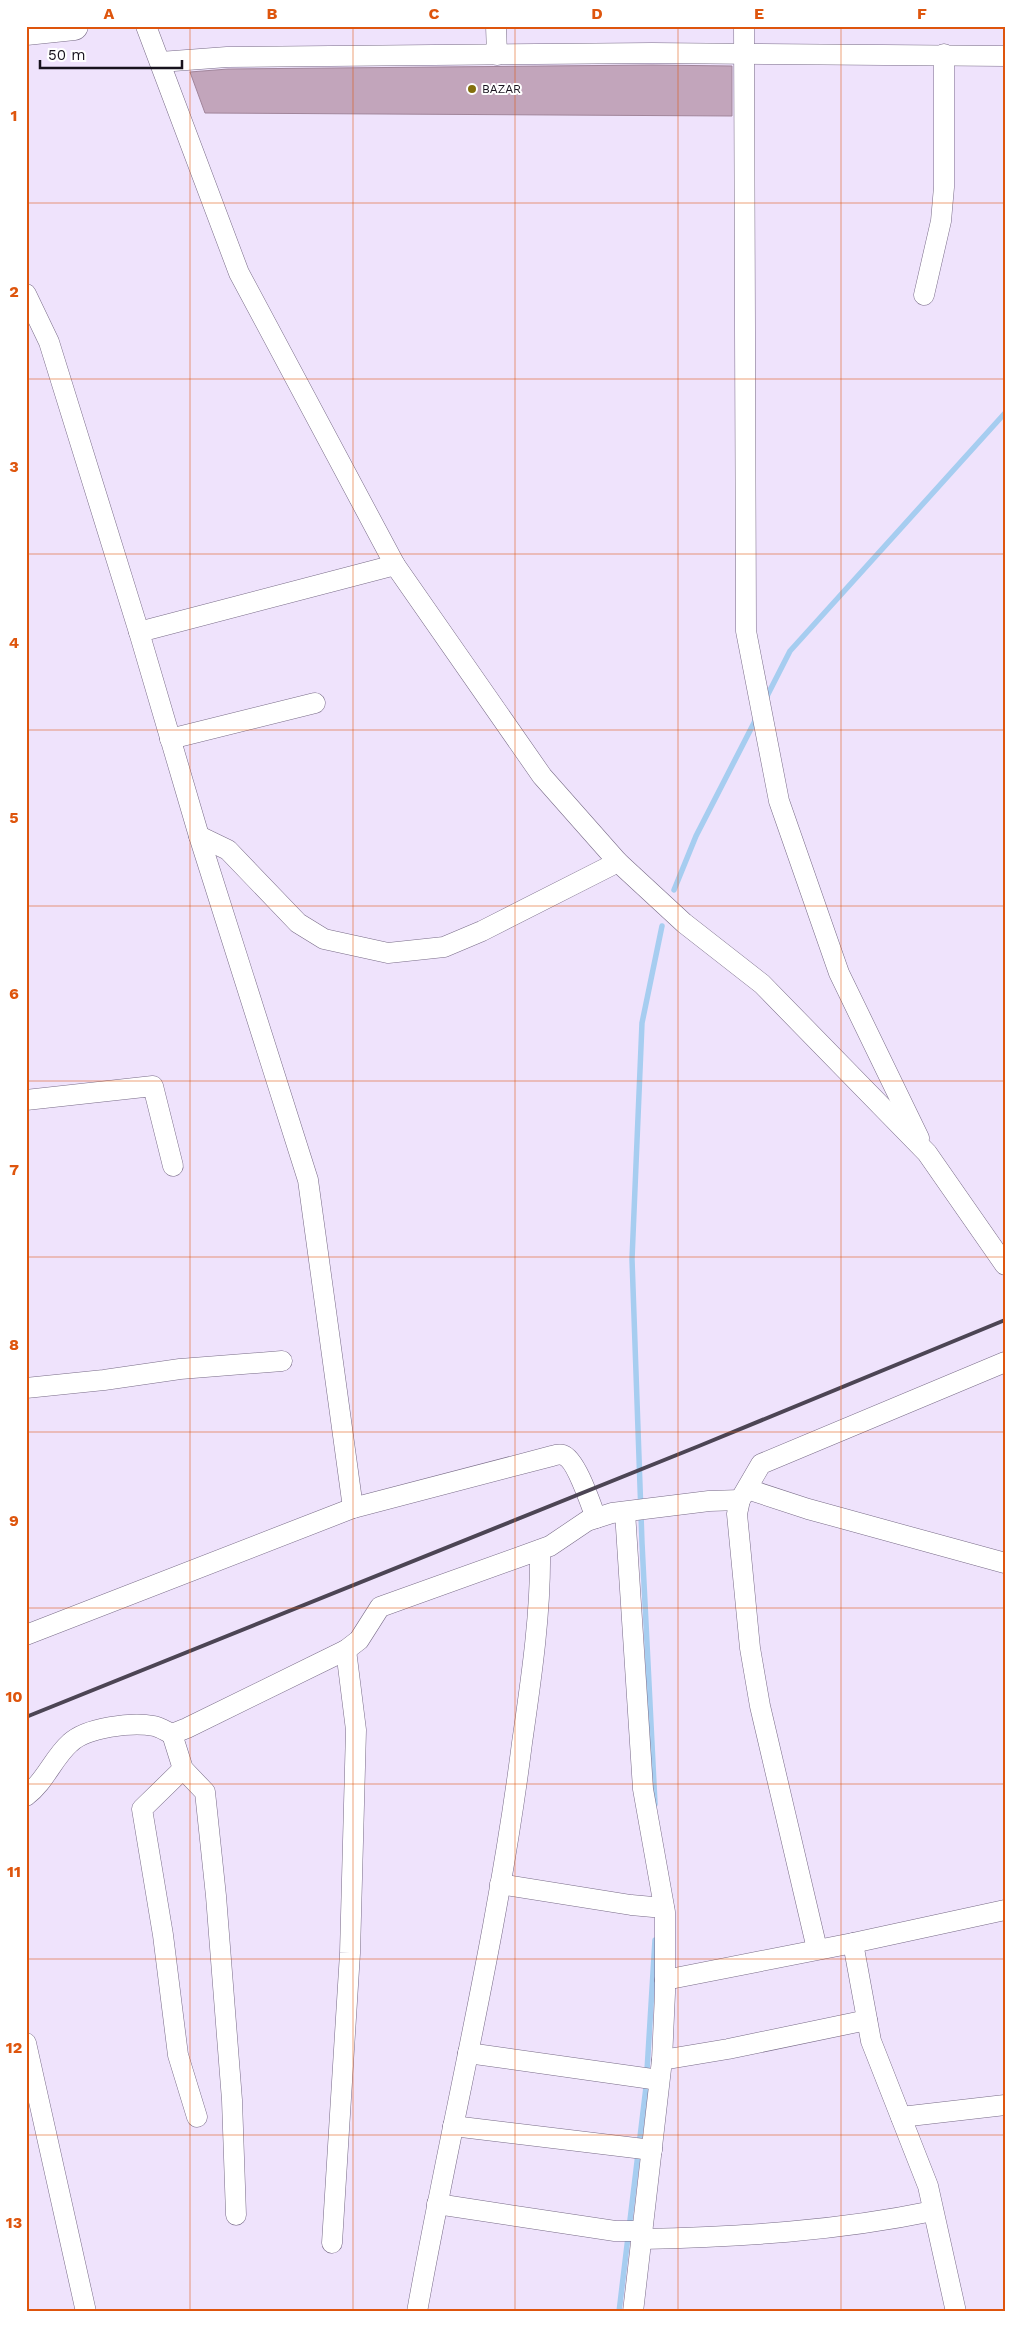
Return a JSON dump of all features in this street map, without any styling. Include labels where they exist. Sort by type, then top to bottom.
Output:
[{"type":"highway","points":[[26,31],[74,26]]},
{"type":"street","points":[[146,26],[239,273],[395,566],[542,776],[618,862],[684,924],[762,984],[927,1153]]},
{"type":"street","points":[[496,26],[497,54]]},
{"type":"street","points":[[744,26],[746,631],[779,801],[839,973],[927,1153],[1005,1265]]},
{"type":"street","points":[[160,62],[226,57],[497,54],[744,53],[1005,56]]},
{"type":"street","points":[[924,295],[941,221],[944,187],[944,54]]},
{"type":"street","points":[[26,294],[49,342],[139,632],[199,836],[308,1180],[353,1508]]},
{"type":"street","points":[[139,632],[395,566]]},
{"type":"street","points":[[170,739],[315,702]]},
{"type":"street","points":[[199,836],[228,850],[298,923],[324,939],[388,953],[444,947],[482,931],[618,862]]},
{"type":"street","points":[[26,1100],[153,1086],[173,1166]]},
{"type":"street","points":[[26,1388],[104,1380],[180,1368],[282,1361]]},
{"type":"street","points":[[817,1949],[760,1706],[751,1658],[737,1514],[743,1494],[761,1464],[1005,1362]]},
{"type":"street","points":[[26,1635],[353,1508],[552,1456],[563,1455],[578,1474],[596,1518]]},
{"type":"street","points":[[172,1734],[346,1650],[359,1640],[380,1606],[540,1550],[596,1518],[625,1512],[708,1501],[743,1494],[826,1514],[1005,1563]]},
{"type":"street","points":[[625,1512],[643,1789],[664,1908],[666,1980],[662,2060],[633,2312]]},
{"type":"street","points":[[418,2312],[436,2204],[468,2053],[514,1808],[529,1696],[540,1577],[540,1550]]},
{"type":"street","points":[[332,2243],[350,1953],[356,1730],[346,1650]]},
{"type":"street","points":[[26,1796],[42,1779],[69,1743],[84,1734],[104,1728],[139,1725],[155,1726],[172,1734],[183,1768],[204,1792],[216,1896],[232,2100],[236,2215]]},
{"type":"street","points":[[183,1768],[142,1809],[163,1935],[178,2055],[197,2118]]},
{"type":"street","points":[[500,1884],[631,1905],[664,1908]]},
{"type":"street","points":[[666,1980],[853,1943],[1005,1910]]},
{"type":"street","points":[[853,1943],[871,2041],[928,2186],[956,2312]]},
{"type":"street","points":[[662,2060],[867,2020]]},
{"type":"street","points":[[26,2043],[86,2312]]},
{"type":"street","points":[[468,2053],[659,2080]]},
{"type":"street","points":[[901,2117],[1005,2105]]},
{"type":"street","points":[[453,2126],[652,2150]]},
{"type":"street","points":[[436,2204],[642,2235],[792,2233],[895,2219],[933,2211]]},
{"type":"building","name":"BAZAR","points":[[732,66],[732,116],[205,113],[190,72],[228,69]]},
{"type":"waterway","points":[[765,700],[790,651],[1005,413]]},
{"type":"waterway","points":[[674,890],[696,836],[757,717]]},
{"type":"waterway","points":[[655,1804],[642,1543],[632,1259],[642,1023],[662,926]]},
{"type":"waterway","points":[[619,2312],[646,2087],[655,1940]]},
{"type":"railway","points":[[26,1717],[699,1446],[1005,1320]]},
{"type":"place","name":"BAZAR","points":[[472,89]]}]
